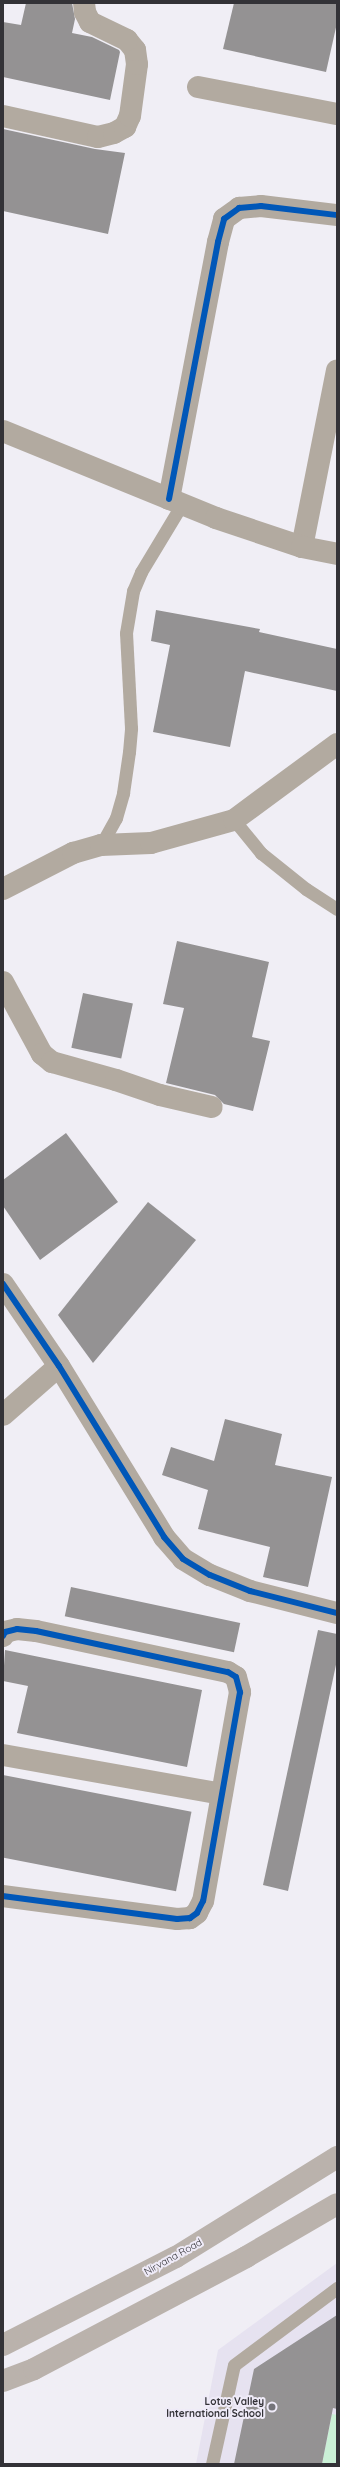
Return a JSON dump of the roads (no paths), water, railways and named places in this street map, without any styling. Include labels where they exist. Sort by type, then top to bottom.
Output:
[{"type":"main road","name":"Nirvana Road","points":[[3,2345],[176,2257],[337,2157]]},
{"type":"main road","points":[[3,2381],[34,2369],[239,2261],[337,2204]]},
{"type":"street","points":[[3,116],[98,136],[114,133],[125,127],[130,116],[137,64],[135,50],[127,40],[90,22],[84,3]]},
{"type":"street","points":[[198,87],[336,110]]},
{"type":"street","points":[[175,502],[218,242],[224,219],[239,208],[261,206],[337,215]]},
{"type":"street","points":[[302,547],[337,370]]},
{"type":"street","points":[[3,431],[175,502],[302,547],[337,554]]},
{"type":"street","points":[[3,889],[74,853],[101,845],[151,843],[234,820],[337,744]]},
{"type":"street","points":[[3,982],[42,1054],[52,1062],[116,1080],[160,1095],[212,1107]]},
{"type":"street","points":[[3,1284],[58,1366],[164,1537],[183,1559],[210,1575],[250,1591],[337,1613]]},
{"type":"street","points":[[3,1415],[58,1366]]},
{"type":"street","points":[[3,1636],[5,1632],[17,1629],[36,1631],[228,1672],[236,1677],[240,1692],[203,1900],[197,1913],[190,1918],[177,1919],[3,1896]]},
{"type":"street","points":[[3,1755],[222,1794]]},
{"type":"lane","points":[[101,845],[116,818],[123,793],[129,752],[131,728],[126,633],[133,591],[175,502]]},
{"type":"lane","points":[[234,820],[261,853],[306,889],[337,908]]},
{"type":"lane","points":[[212,2464],[234,2365],[337,2288]]},
{"type":"place","name":"Lotus Valley International School","points":[[272,2407]]}]
